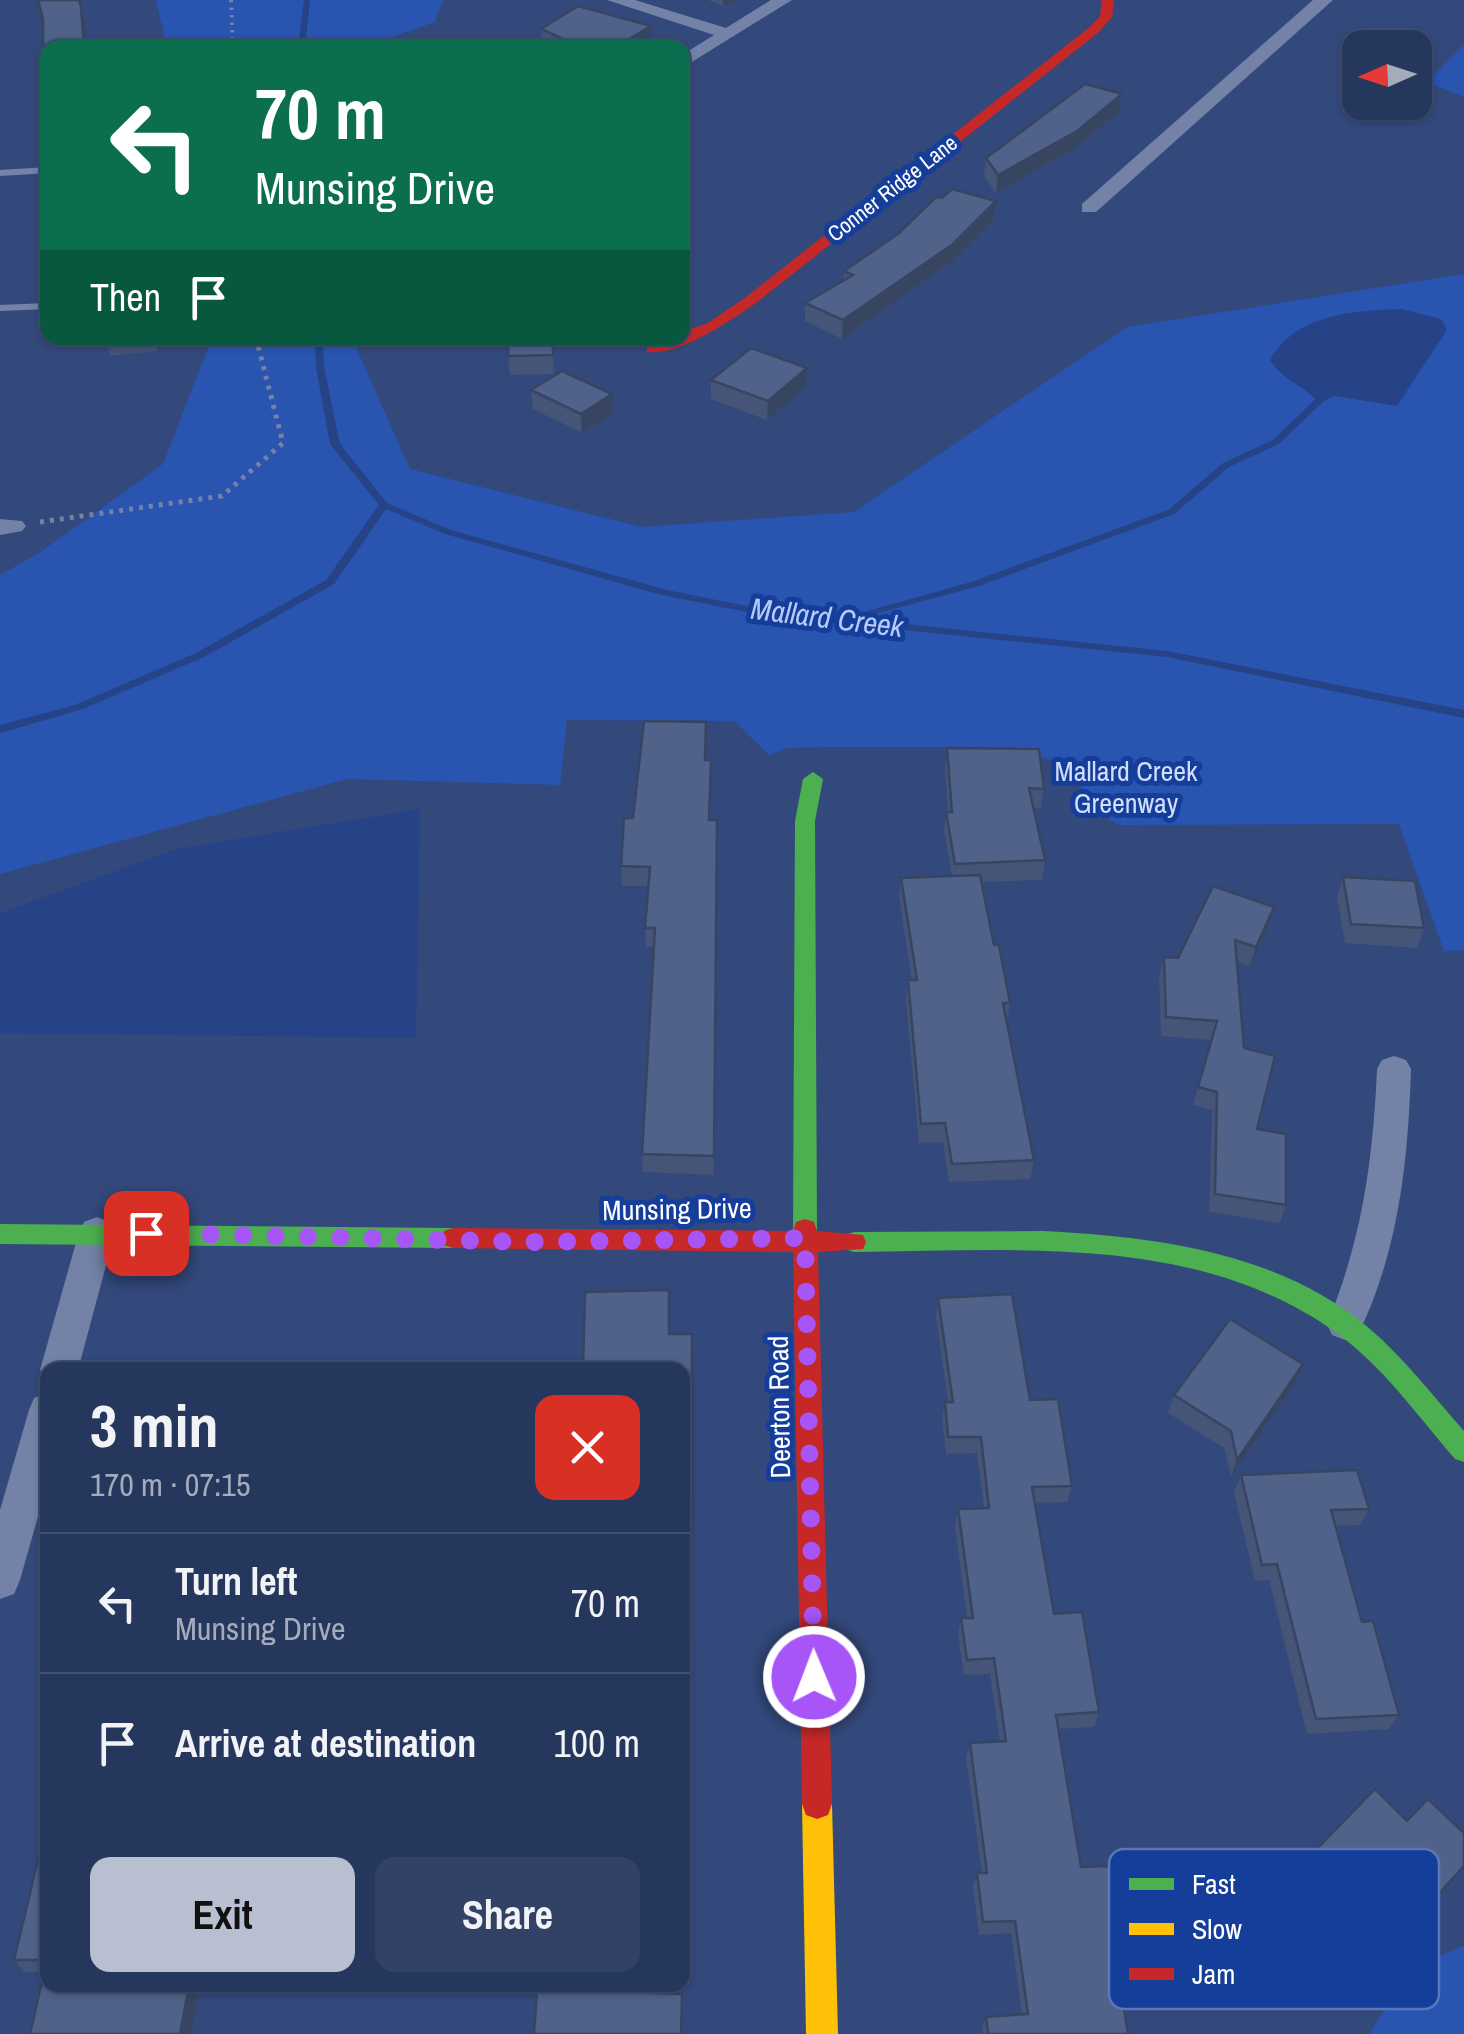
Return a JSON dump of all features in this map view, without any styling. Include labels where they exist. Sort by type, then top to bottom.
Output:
[{"type":"street","points":[[616,0],[728,34]]},
{"type":"street","points":[[690,57],[783,0]]},
{"type":"street","name":"Conner Ridge Lane","points":[[690,335],[713,326],[750,300],[1095,28],[1106,17],[1108,0]]},
{"type":"street","points":[[1089,208],[1324,0]]},
{"type":"street","name":"Conner Ridge Lane","points":[[652,349],[663,345]]},
{"type":"street","name":"Deerton Road","points":[[813,779],[805,821],[805,1238],[822,2034]]},
{"type":"street","points":[[1345,1324],[1380,1237],[1390,1188],[1394,1069]]},
{"type":"street","points":[[60,1362],[97,1232]]},
{"type":"street","name":"Munsing Drive","points":[[0,1234],[97,1232],[533,1242],[805,1238],[1129,1244],[1222,1262],[1293,1291],[1345,1324],[1464,1450]]},
{"type":"street","points":[[0,1580],[40,1438]]},
{"type":"lane","points":[[0,173],[40,170]]},
{"type":"lane","points":[[0,308],[40,306]]},
{"type":"path","points":[[232,0],[232,40]]},
{"type":"path","points":[[6,527],[222,496],[283,443],[258,345]]},
{"type":"green space","points":[[156,0],[443,0],[435,22],[383,40],[165,40]]},
{"type":"green space","points":[[1464,45],[1464,97],[1432,84],[1432,77]]},
{"type":"green space","name":"Mallard Creek Greenway","points":[[1464,274],[1464,950],[1444,951],[1399,824],[1119,825],[1084,804],[1079,771],[1014,747],[788,748],[769,755],[734,721],[567,720],[560,785],[347,779],[0,874],[0,575],[39,553],[163,464],[209,345],[355,345],[410,469],[642,527],[854,512],[1127,327]]},
{"type":"green space","points":[[1464,1945],[1464,2034],[1369,2034],[1386,2009],[1439,2009],[1439,1957]]},
{"type":"shaded area","points":[[1402,309],[1441,319],[1447,330],[1397,406],[1335,396],[1319,403],[1270,360],[1281,344],[1311,324],[1364,311]]},
{"type":"shaded area","points":[[420,809],[416,1038],[0,1033],[0,913],[177,849]]},
{"type":"building","points":[[38,0],[79,0],[83,40],[43,40]]},
{"type":"building","points":[[578,6],[651,26],[627,40],[557,40],[561,38],[541,29]]},
{"type":"building","points":[[1085,84],[1122,94],[1077,131],[998,175],[986,158]]},
{"type":"building","points":[[952,189],[996,201],[953,244],[843,320],[805,303],[853,275],[844,271],[898,234],[936,197],[942,198]]},
{"type":"building","points":[[509,345],[553,345],[553,355],[508,356]]},
{"type":"building","points":[[751,348],[807,368],[768,401],[711,380]]},
{"type":"building","points":[[562,371],[612,394],[581,414],[531,390]]},
{"type":"building","points":[[644,721],[706,722],[705,760],[711,760],[709,820],[717,820],[714,1156],[642,1154],[655,928],[645,928],[650,867],[621,866],[624,818],[633,818]]},
{"type":"building","points":[[947,748],[1039,749],[1044,789],[1029,788],[1045,860],[955,864],[946,812],[952,812]]},
{"type":"building","points":[[980,875],[1010,1003],[1003,1003],[1034,1160],[952,1164],[945,1123],[921,1124],[908,980],[917,980],[901,878]]},
{"type":"building","points":[[1343,877],[1415,881],[1424,928],[1351,924]]},
{"type":"building","points":[[1213,886],[1274,907],[1256,947],[1235,940],[1244,1048],[1275,1056],[1257,1129],[1286,1134],[1286,1205],[1215,1194],[1217,1092],[1198,1087],[1217,1021],[1166,1017],[1164,957],[1178,958]]},
{"type":"building","points":[[669,1290],[669,1334],[692,1334],[691,1645],[690,1362],[583,1362],[585,1292]]},
{"type":"building","points":[[1012,1294],[1030,1400],[1058,1399],[1072,1486],[1032,1487],[1054,1614],[1082,1612],[1099,1712],[1056,1715],[1081,1867],[1109,1866],[1109,2009],[1124,2009],[1128,2034],[988,2034],[986,2017],[1028,2014],[1015,1921],[983,1922],[977,1873],[987,1873],[970,1743],[1006,1741],[994,1658],[967,1660],[961,1618],[973,1618],[958,1509],[989,1508],[981,1437],[948,1437],[945,1402],[953,1402],[938,1298]]},
{"type":"building","points":[[1230,1319],[1303,1364],[1237,1460],[1231,1431],[1174,1395]]},
{"type":"building","points":[[1357,1470],[1369,1509],[1331,1510],[1362,1622],[1373,1621],[1399,1715],[1316,1719],[1277,1564],[1262,1565],[1241,1475]]},
{"type":"building","points":[[1375,1789],[1407,1821],[1428,1799],[1464,1833],[1464,1866],[1439,1894],[1439,1849],[1317,1849]]},
{"type":"building","points":[[40,1851],[40,1960],[14,1960]]},
{"type":"building","points":[[40,1990],[188,1992],[180,2034],[30,2034]]},
{"type":"building","points":[[537,1992],[682,1994],[681,2034],[534,2034]]},
{"type":"waterway","name":"Mallard Creek","points":[[302,40],[307,0]]},
{"type":"waterway","name":"Mallard Creek","points":[[319,345],[335,444],[384,505]]},
{"type":"waterway","points":[[848,618],[975,584],[1171,512],[1226,465],[1276,442],[1328,392]]},
{"type":"waterway","points":[[0,729],[79,707],[200,655],[330,582],[384,505]]},
{"type":"waterway","name":"Mallard Creek","points":[[384,505],[448,532],[666,593],[766,613],[1167,654],[1464,714]]},
{"type":"traffic: fast","points":[[805,1229],[805,821],[813,779]]},
{"type":"traffic: fast","points":[[0,1234],[453,1238]]},
{"type":"traffic: fast","points":[[854,1242],[1107,1244],[1170,1252],[1231,1267],[1289,1290],[1360,1336],[1464,1450]]},
{"type":"traffic: slow","points":[[817,1804],[822,2034]]},
{"type":"traffic: jam","points":[[690,335],[713,326],[751,300],[1095,29],[1106,17],[1108,0]]},
{"type":"traffic: jam","points":[[653,349],[663,345]]},
{"type":"traffic: jam","points":[[805,1229],[817,1804]]},
{"type":"traffic: jam","points":[[453,1238],[854,1242]]},
{"type":"route","points":[[146,1233],[533,1242],[805,1238],[814,1677]]}]
